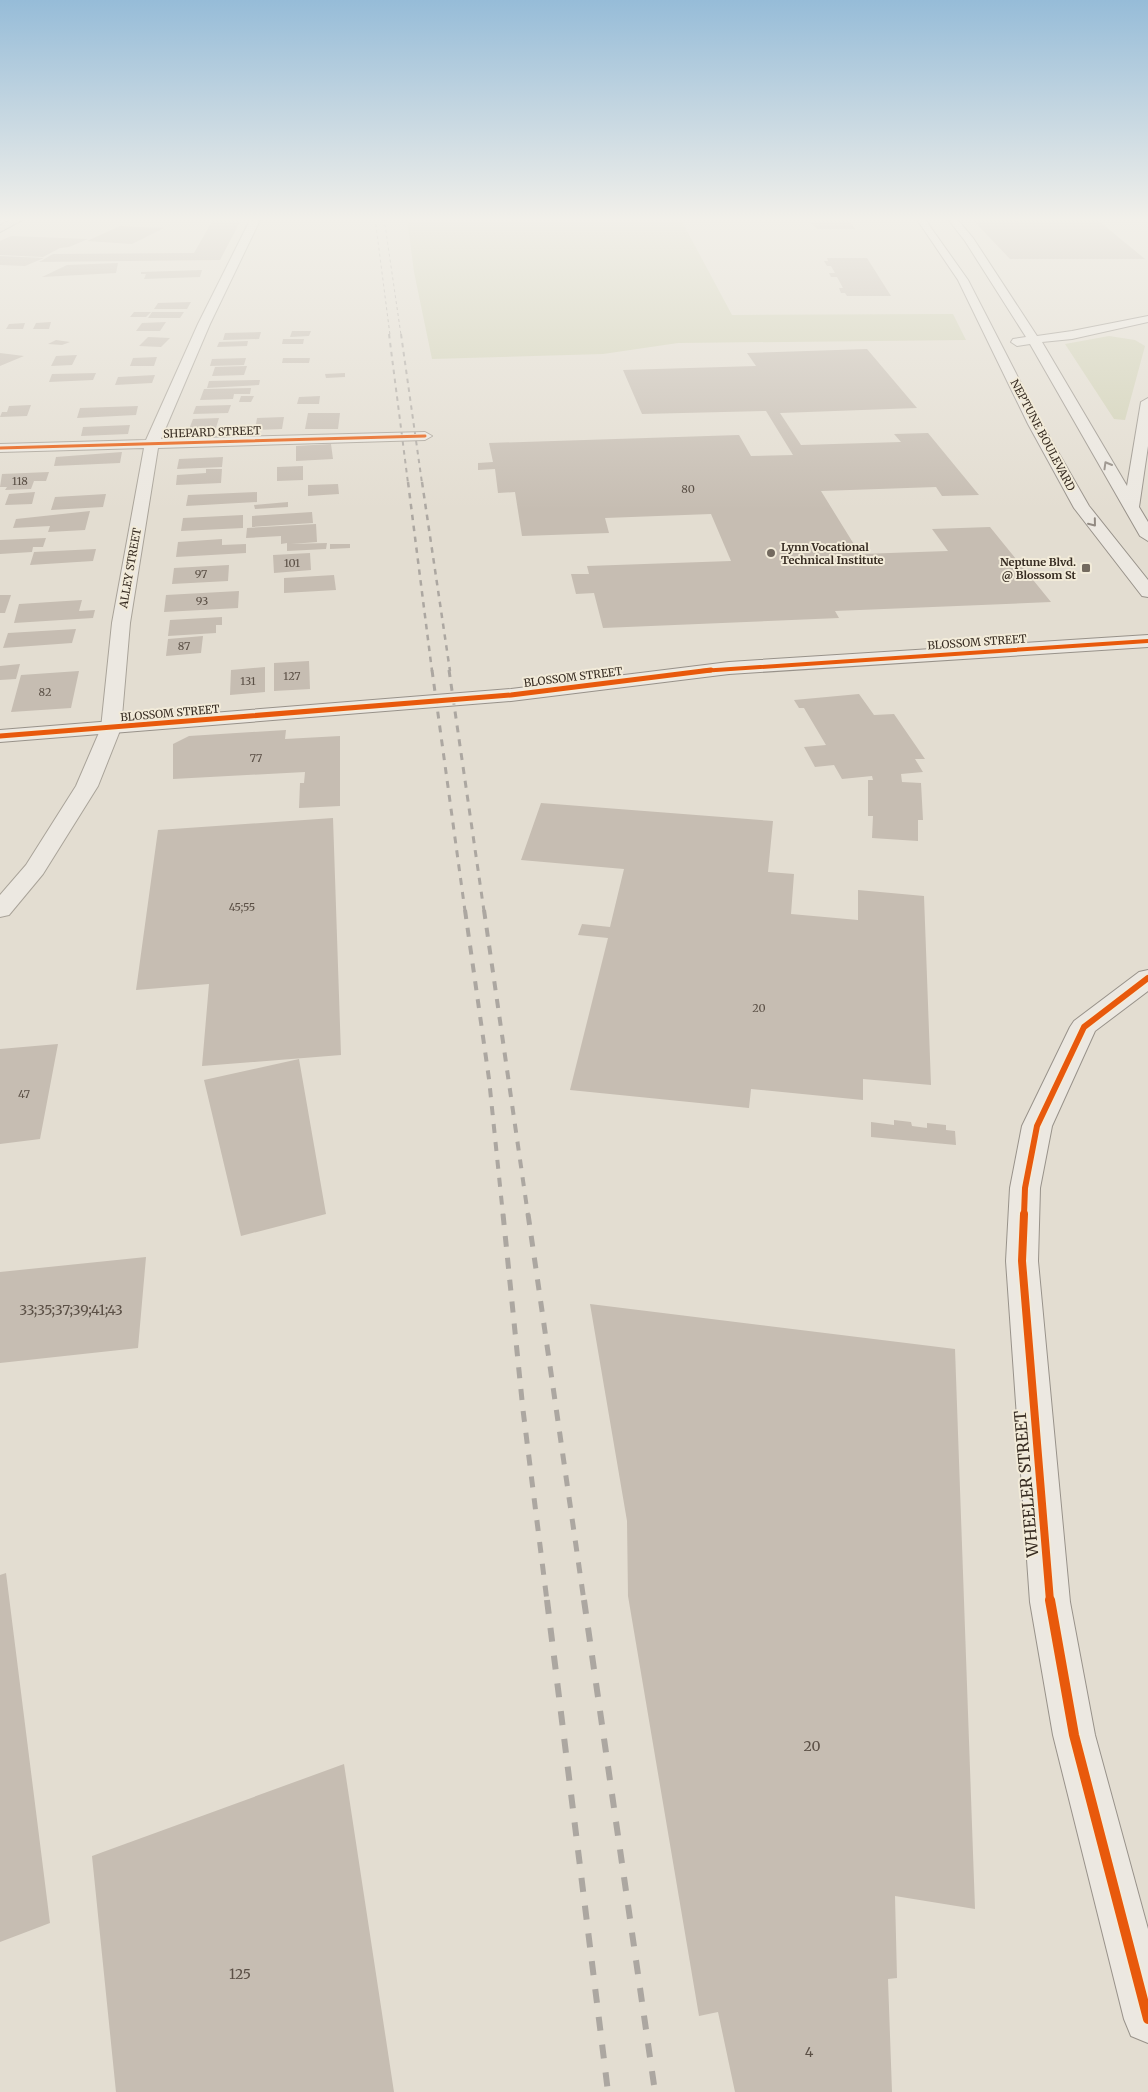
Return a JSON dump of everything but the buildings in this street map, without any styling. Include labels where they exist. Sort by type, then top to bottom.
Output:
[{"type":"street","name":"ALLEY STREET","points":[[0,910],[35,869],[87,786],[112,728],[120,623],[152,443],[208,316]]},
{"type":"street","name":"NEPTUNE BOULEVARD","points":[[981,316],[1035,424],[1082,508],[1148,592]]},
{"type":"street","points":[[1018,316],[1148,536]]},
{"type":"street","points":[[996,342],[1034,340],[1088,332],[1148,319]]},
{"type":"street","points":[[1088,332],[1135,335]]},
{"type":"street","points":[[1131,507],[1147,411]]},
{"type":"street","name":"SHEPARD STREET","points":[[0,448],[425,436]]},
{"type":"street","name":"BLOSSOM STREET","points":[[0,736],[511,695],[729,668],[1148,641]]},
{"type":"street","name":"WHEELER STREET","points":[[1148,978],[1084,1027],[1036,1126],[1025,1188],[1022,1261],[1050,1602],[1074,1735],[1148,2019]]},
{"type":"green space","points":[[423,316],[954,316],[966,340],[678,343],[603,354],[432,359]]},
{"type":"green space","points":[[1109,336],[1135,340],[1145,346],[1125,420],[1114,419],[1065,344]]},
{"type":"railway","points":[[388,316],[390,335]]},
{"type":"railway","points":[[398,316],[401,335]]},
{"type":"railway","points":[[389,334],[408,483]]},
{"type":"railway","points":[[401,334],[422,483]]},
{"type":"railway","points":[[408,482],[432,671]]},
{"type":"railway","points":[[422,482],[450,671]]},
{"type":"railway","points":[[432,670],[465,911]]},
{"type":"railway","points":[[449,670],[484,911]]},
{"type":"railway","points":[[465,910],[489,1079],[503,1215]]},
{"type":"railway","points":[[484,910],[528,1215]]},
{"type":"railway","points":[[503,1214],[523,1410],[547,1601]]},
{"type":"railway","points":[[528,1214],[584,1601]]},
{"type":"railway","points":[[547,1600],[608,2092]]},
{"type":"railway","points":[[584,1600],[655,2092]]},
{"type":"cycle path","points":[[0,448],[425,436]]},
{"type":"cycle path","points":[[0,736],[511,695],[729,668],[1148,641]]},
{"type":"cycle path","points":[[1148,978],[1084,1027],[1037,1126],[1025,1188],[1022,1261],[1050,1602],[1074,1735],[1148,2019]]},
{"type":"place","name":"Lynn Vocational Technical Institute","points":[[771,553]]},
{"type":"place","name":"Neptune Blvd. @ Blossom St","points":[[1086,568]]}]
